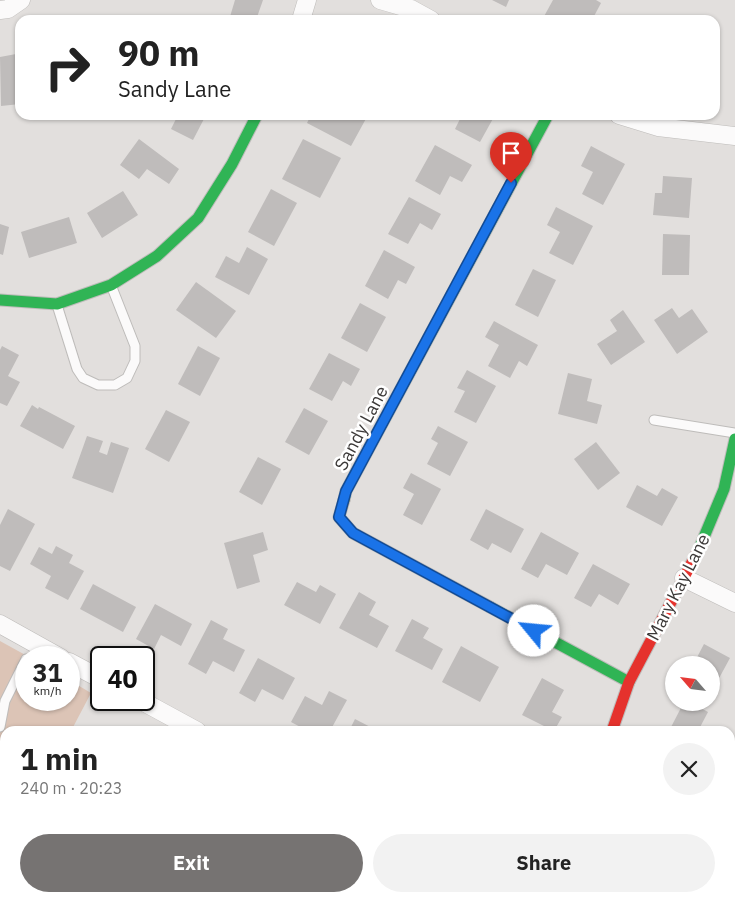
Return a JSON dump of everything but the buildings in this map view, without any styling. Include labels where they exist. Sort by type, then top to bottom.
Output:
[{"type":"street","points":[[0,10],[8,8],[21,0]]},
{"type":"street","points":[[302,15],[307,0]]},
{"type":"street","points":[[380,0],[411,9],[422,15]]},
{"type":"street","points":[[0,300],[57,304],[111,285],[157,256],[198,218],[232,164],[255,120]]},
{"type":"street","name":"Sandy Lane","points":[[545,120],[346,491],[339,517],[353,533],[629,682]]},
{"type":"street","points":[[635,120],[658,127],[735,136]]},
{"type":"street","name":"Mary Kay Lane","points":[[614,726],[629,682],[684,578],[724,489],[735,439]]},
{"type":"street","points":[[684,578],[735,603]]},
{"type":"street","points":[[0,624],[22,646]]},
{"type":"street","points":[[155,708],[188,726]]},
{"type":"lane","points":[[57,304],[76,369],[83,378],[98,385],[115,385],[127,378],[135,361],[135,346],[111,285]]},
{"type":"lane","points":[[654,420],[735,434]]},
{"type":"lane","points":[[0,726],[5,701],[15,681]]},
{"type":"shaded area","points":[[0,641],[15,649],[15,711],[80,711],[80,686],[90,692],[90,695],[74,726],[0,726]]},
{"type":"traffic: fast","points":[[0,300],[57,304],[111,285],[157,256],[198,218],[232,164],[254,120]]},
{"type":"traffic: fast","points":[[344,500],[346,491],[545,120]]},
{"type":"traffic: fast","points":[[699,549],[724,489],[735,439]]},
{"type":"traffic: fast","points":[[490,607],[629,682]]},
{"type":"traffic: slow","points":[[344,500],[339,517],[353,533],[490,607]]},
{"type":"traffic: jam","points":[[614,726],[629,682],[699,549]]},
{"type":"route","points":[[511,183],[346,491],[339,517],[353,533],[534,631]]}]
